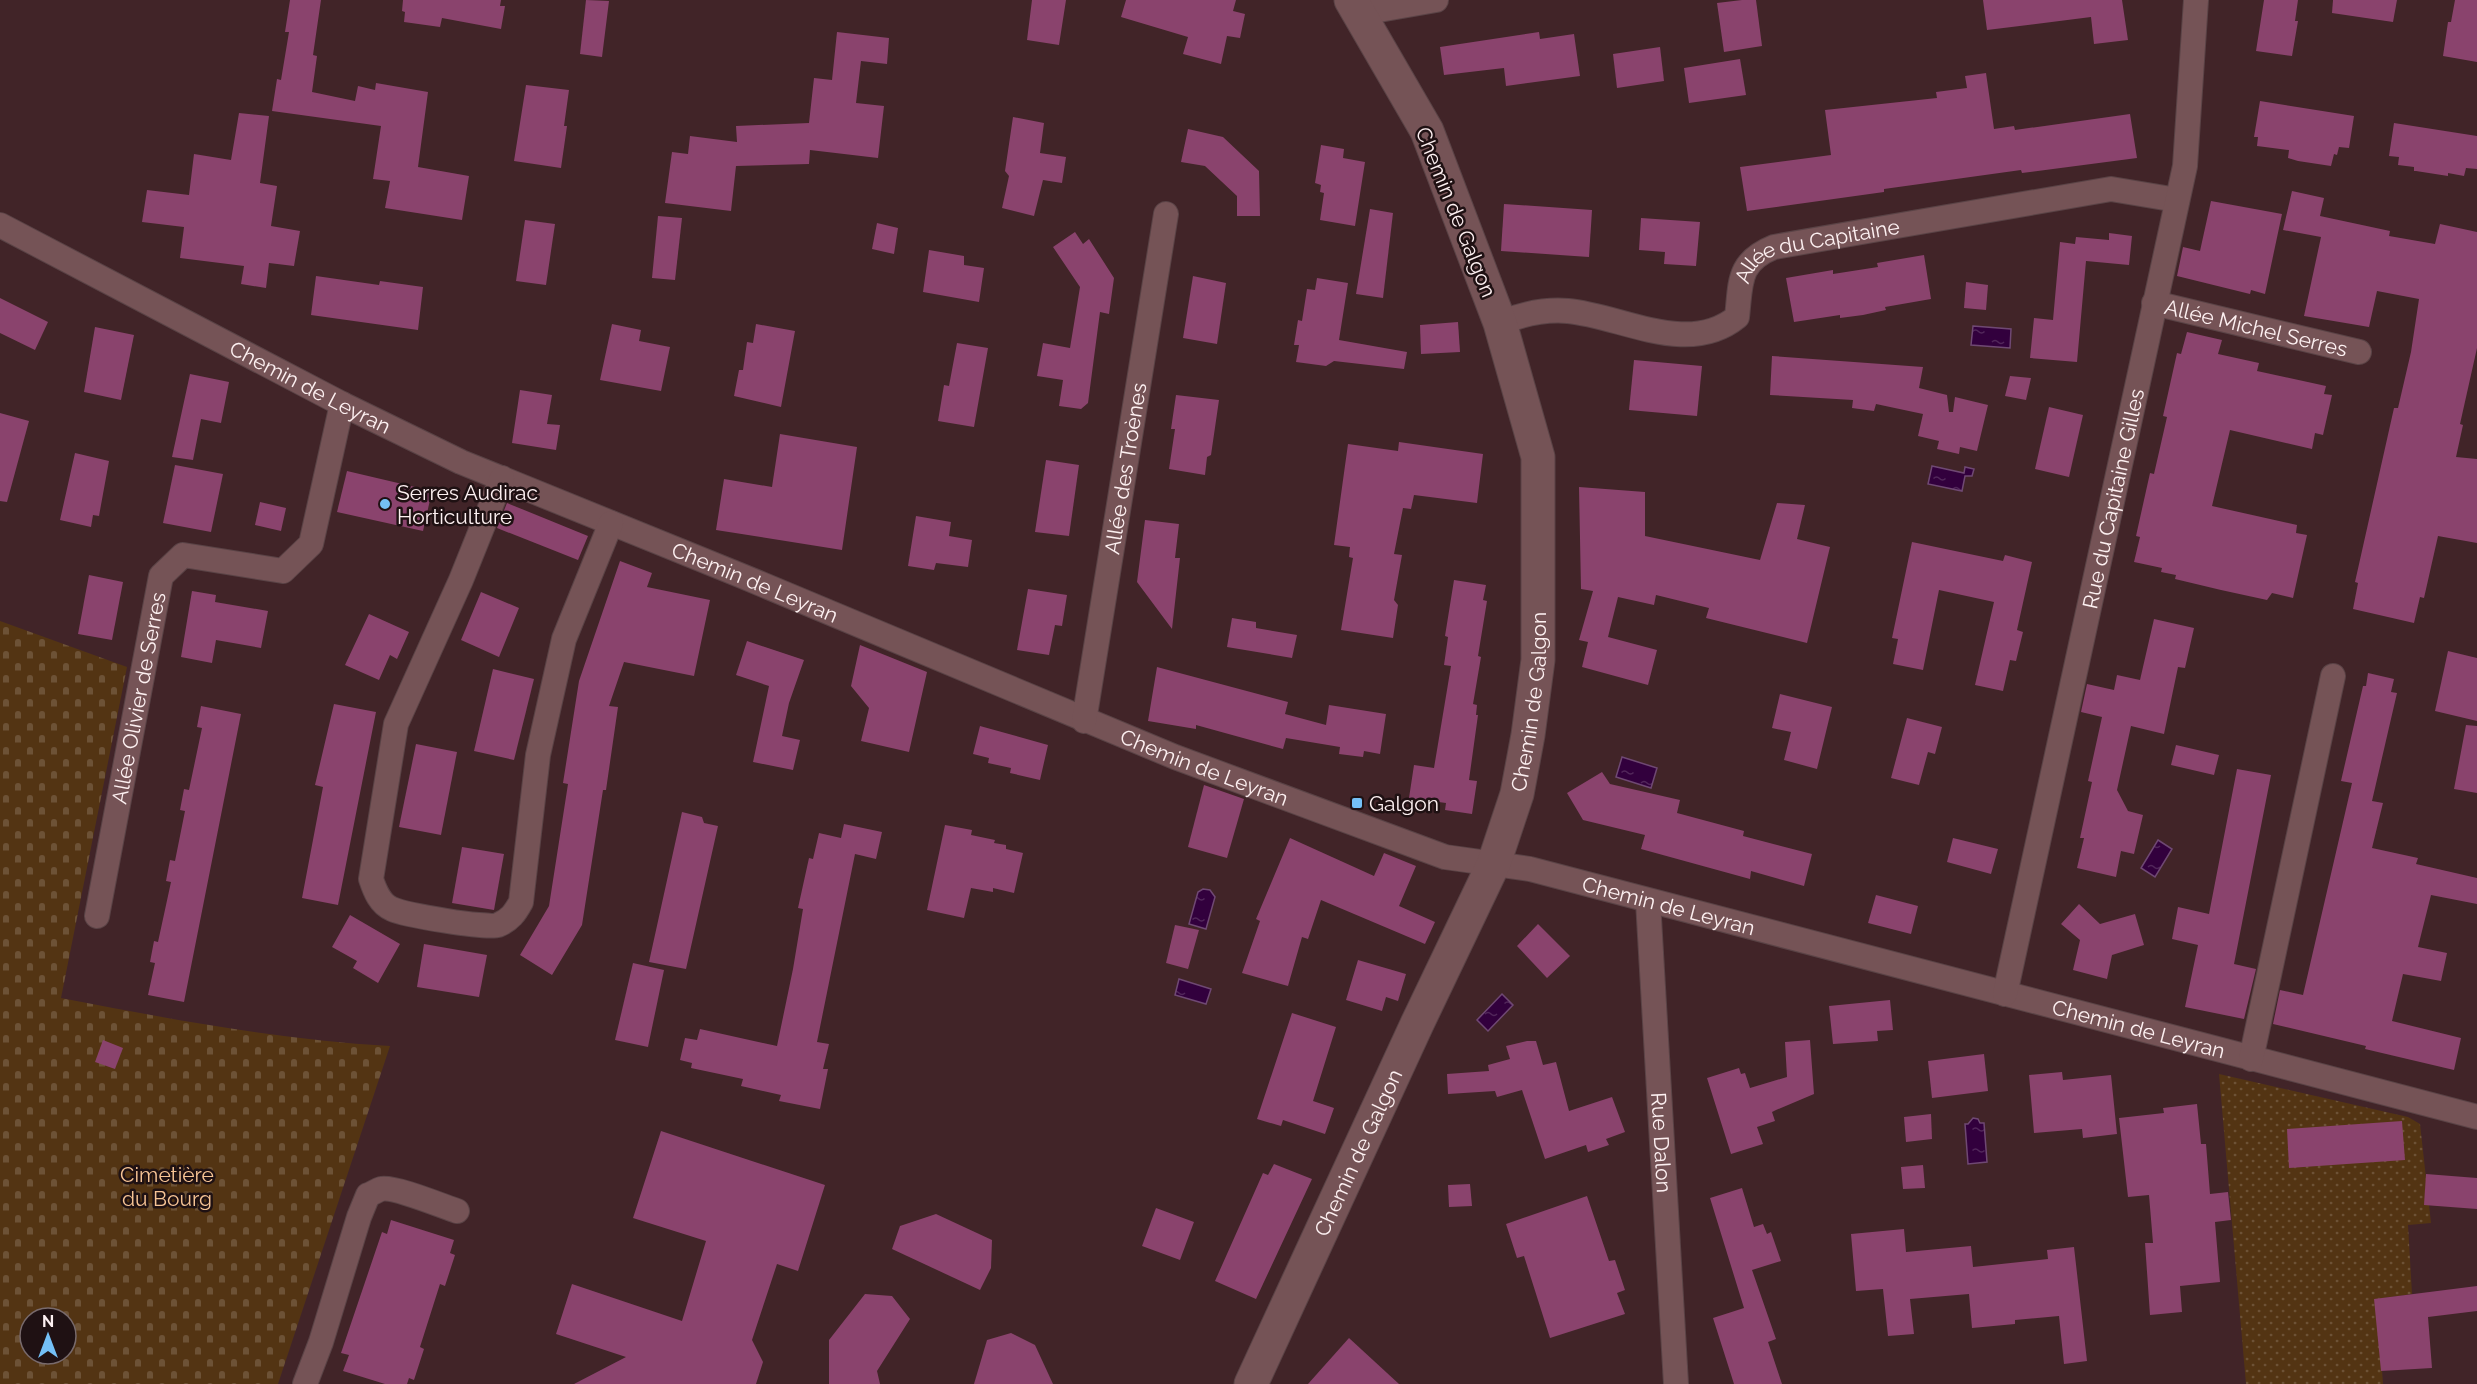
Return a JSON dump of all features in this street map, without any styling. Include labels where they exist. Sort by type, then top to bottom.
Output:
[{"type":"main road","name":"Chemin de Galgon","points":[[1251,1384],[1494,863],[1517,794],[1538,660],[1538,457],[1500,323],[1427,131],[1357,8]]},
{"type":"street","points":[[1357,8],[1373,10],[1436,0]]},
{"type":"street","name":"Rue du Capitaine Gilles","points":[[2005,994],[2185,165],[2196,0]]},
{"type":"street","name":"Allée du Capitaine","points":[[1500,323],[1519,315],[1568,311],[1605,318],[1632,327],[1692,335],[1709,333],[1726,326],[1737,317],[1740,279],[1748,263],[1760,253],[1774,247],[2111,189],[2177,200]]},
{"type":"street","name":"Allée des Troènes","points":[[1084,721],[1166,214]]},
{"type":"street","name":"Chemin de Leyran","points":[[0,225],[342,404],[461,462],[1084,721],[1445,857],[1530,870],[2477,1118]]},
{"type":"street","name":"Allée Michel Serres","points":[[2154,303],[2359,352]]},
{"type":"street","name":"Allée Olivier de Serres","points":[[97,916],[161,576],[183,555],[284,571],[311,544],[342,404]]},
{"type":"street","points":[[502,478],[396,724],[370,879],[378,898],[391,909],[478,927],[496,926],[512,917],[521,902],[538,755],[564,639],[611,523]]},
{"type":"street","points":[[2251,1059],[2333,676]]},
{"type":"street","name":"Rue Dalon","points":[[1648,901],[1676,1384]]},
{"type":"street","points":[[305,1384],[321,1342],[359,1217],[368,1195],[381,1189],[399,1190],[457,1211]]},
{"type":"green space","name":"Cimetière du Bourg","points":[[0,621],[127,667],[61,998],[266,1034],[390,1046],[278,1384],[0,1384]]},
{"type":"green space","points":[[2219,1074],[2408,1117],[2420,1124],[2431,1223],[2408,1225],[2412,1294],[2377,1299],[2383,1384],[2246,1384]]},
{"type":"water","points":[[1973,326],[2011,329],[2010,348],[1971,345]]},
{"type":"water","points":[[1932,466],[1964,473],[1965,467],[1974,469],[1972,476],[1965,476],[1962,491],[1928,484]]},
{"type":"water","points":[[1622,757],[1657,768],[1651,788],[1616,777]]},
{"type":"water","points":[[2158,840],[2172,849],[2155,877],[2141,868]]},
{"type":"water","points":[[1203,889],[1210,890],[1215,897],[1206,929],[1189,924],[1198,892]]},
{"type":"water","points":[[1179,979],[1211,989],[1206,1004],[1175,995]]},
{"type":"water","points":[[1502,994],[1513,1005],[1488,1031],[1477,1020]]},
{"type":"water","points":[[1973,1118],[1984,1123],[1987,1162],[1968,1164],[1965,1124]]},
{"type":"building","points":[[290,0],[321,0],[313,55],[317,56],[312,92],[355,101],[358,86],[375,90],[376,83],[428,92],[418,167],[469,176],[462,220],[385,208],[390,181],[373,179],[381,126],[272,111],[277,79],[281,80],[289,32],[285,32]]},
{"type":"building","points":[[403,0],[501,0],[500,6],[505,6],[501,29],[442,18],[440,27],[404,22]]},
{"type":"building","points":[[586,0],[609,1],[602,57],[580,54]]},
{"type":"building","points":[[1032,0],[1066,0],[1059,45],[1027,40]]},
{"type":"building","points":[[1126,0],[1236,0],[1233,11],[1245,14],[1240,38],[1227,36],[1221,64],[1183,54],[1188,37],[1121,17]]},
{"type":"building","points":[[1756,0],[1762,46],[1724,52],[1717,3]]},
{"type":"building","points":[[1983,0],[2122,0],[2128,40],[2094,44],[2091,17],[1987,30]]},
{"type":"building","points":[[2264,0],[2298,0],[2295,21],[2298,21],[2292,56],[2256,51]]},
{"type":"building","points":[[2333,0],[2397,0],[2393,22],[2332,13]]},
{"type":"building","points":[[2455,0],[2477,0],[2477,62],[2443,56],[2448,22],[2451,22]]},
{"type":"building","points":[[837,32],[889,38],[887,64],[861,61],[856,103],[884,106],[878,158],[810,150],[809,164],[736,166],[731,211],[665,203],[672,152],[688,154],[690,136],[737,142],[736,126],[809,123],[814,78],[832,80]]},
{"type":"building","points":[[1539,32],[1540,39],[1574,34],[1580,76],[1506,86],[1504,68],[1444,75],[1440,47]]},
{"type":"building","points":[[1660,47],[1664,81],[1617,88],[1613,54]]},
{"type":"building","points":[[1740,59],[1746,95],[1689,103],[1684,68]]},
{"type":"building","points":[[1986,73],[1994,129],[2014,126],[2015,130],[2130,114],[2137,158],[2022,173],[2021,170],[1747,211],[1740,167],[1831,155],[1825,110],[1937,98],[1936,92],[1967,88],[1965,76]]},
{"type":"building","points":[[526,85],[569,90],[561,168],[514,161]]},
{"type":"building","points":[[2260,101],[2354,116],[2349,148],[2339,147],[2337,155],[2334,154],[2331,166],[2288,158],[2289,150],[2257,146],[2258,137],[2254,137]]},
{"type":"building","points":[[239,113],[269,116],[260,183],[277,186],[271,226],[300,231],[294,266],[269,263],[266,288],[241,284],[244,266],[180,258],[184,227],[142,222],[147,190],[189,195],[194,154],[231,160]]},
{"type":"building","points":[[1013,117],[1044,123],[1040,153],[1066,157],[1062,183],[1043,180],[1034,216],[1002,208],[1009,176],[1005,171]]},
{"type":"building","points":[[2394,123],[2477,136],[2477,169],[2466,168],[2464,176],[2448,173],[2448,176],[2414,171],[2414,167],[2398,165],[2399,157],[2389,156]]},
{"type":"building","points":[[1188,129],[1223,137],[1259,171],[1260,216],[1237,216],[1237,196],[1205,166],[1181,162]]},
{"type":"building","points":[[1321,145],[1344,149],[1343,158],[1365,162],[1355,226],[1320,220],[1324,193],[1320,192],[1321,185],[1315,183]]},
{"type":"building","points":[[2292,191],[2324,198],[2320,216],[2390,231],[2389,236],[2435,244],[2440,224],[2477,232],[2477,348],[2460,424],[2463,425],[2456,457],[2477,459],[2477,543],[2438,536],[2424,598],[2420,597],[2414,623],[2353,609],[2358,583],[2355,582],[2394,408],[2398,408],[2411,352],[2419,299],[2377,291],[2369,327],[2304,316],[2321,237],[2283,230]]},
{"type":"building","points":[[2211,201],[2282,214],[2265,294],[2251,290],[2250,294],[2177,276],[2183,247],[2200,251]]},
{"type":"building","points":[[1504,204],[1592,210],[1589,257],[1501,251]]},
{"type":"building","points":[[1370,209],[1393,213],[1383,298],[1356,294]]},
{"type":"building","points":[[658,216],[682,218],[675,280],[652,278]]},
{"type":"building","points":[[1641,218],[1700,222],[1696,266],[1664,264],[1665,252],[1639,250]]},
{"type":"building","points":[[525,220],[555,224],[546,285],[516,281]]},
{"type":"building","points":[[877,223],[898,228],[894,254],[872,249]]},
{"type":"building","points":[[1075,232],[1083,244],[1089,239],[1114,278],[1109,314],[1100,312],[1088,403],[1081,409],[1059,406],[1063,380],[1037,376],[1043,343],[1070,348],[1080,287],[1053,247]]},
{"type":"building","points":[[2109,233],[2132,236],[2129,265],[2086,261],[2077,362],[2030,358],[2034,318],[2053,320],[2060,242],[2075,244],[2076,237],[2109,240]]},
{"type":"building","points":[[929,250],[964,256],[964,265],[984,268],[979,302],[923,292]]},
{"type":"building","points":[[1924,255],[1931,299],[1885,307],[1886,310],[1863,315],[1840,318],[1840,315],[1794,322],[1786,278],[1833,270],[1833,274],[1878,267],[1877,263]]},
{"type":"building","points":[[316,276],[379,285],[380,281],[423,287],[418,330],[311,315]]},
{"type":"building","points":[[1193,276],[1226,283],[1217,344],[1183,338]]},
{"type":"building","points":[[1317,278],[1348,283],[1339,340],[1407,352],[1404,369],[1334,361],[1326,366],[1296,362],[1299,345],[1294,345],[1298,320],[1302,321],[1307,289],[1315,290]]},
{"type":"building","points":[[1966,282],[1988,285],[1986,310],[1964,308]]},
{"type":"building","points":[[0,298],[48,322],[35,350],[0,333]]},
{"type":"building","points":[[1458,322],[1460,352],[1421,354],[1420,325]]},
{"type":"building","points":[[612,324],[641,330],[639,341],[670,347],[661,391],[600,380]]},
{"type":"building","points":[[756,324],[795,331],[781,407],[734,396],[739,370],[743,370],[747,342],[753,343]]},
{"type":"building","points":[[95,327],[134,335],[121,400],[84,392]]},
{"type":"building","points":[[2187,332],[2222,340],[2218,354],[2259,363],[2257,371],[2326,386],[2324,394],[2332,395],[2323,435],[2315,433],[2312,449],[2230,430],[2212,506],[2297,525],[2296,533],[2307,535],[2293,598],[2272,593],[2267,600],[2221,590],[2175,579],[2176,575],[2161,572],[2162,568],[2134,562],[2140,537],[2136,536],[2150,473],[2154,474],[2167,417],[2163,416],[2177,353],[2181,354]]},
{"type":"building","points":[[957,343],[988,348],[974,427],[938,421],[944,385],[949,386]]},
{"type":"building","points":[[1772,356],[1923,367],[1919,388],[1947,395],[1949,412],[1953,412],[1955,397],[1988,405],[1977,451],[1960,447],[1959,454],[1937,449],[1939,441],[1918,436],[1923,414],[1876,404],[1874,411],[1852,408],[1853,400],[1770,395]]},
{"type":"building","points":[[1634,360],[1702,366],[1697,416],[1629,410]]},
{"type":"building","points":[[190,374],[229,382],[221,423],[201,419],[193,460],[172,457]]},
{"type":"building","points":[[2010,376],[2031,378],[2026,400],[2005,396]]},
{"type":"building","points":[[520,390],[552,395],[547,424],[560,425],[556,450],[512,443]]},
{"type":"building","points":[[1176,395],[1219,400],[1211,455],[1207,457],[1205,475],[1169,469],[1175,429],[1171,429]]},
{"type":"building","points":[[2049,407],[2083,415],[2069,477],[2035,469]]},
{"type":"building","points":[[0,413],[29,421],[7,502],[0,501]]},
{"type":"building","points":[[780,434],[857,447],[842,550],[716,530],[724,479],[772,487]]},
{"type":"building","points":[[1399,442],[1483,454],[1477,503],[1414,495],[1411,509],[1403,508],[1394,554],[1402,555],[1394,600],[1398,605],[1393,638],[1341,630],[1353,558],[1349,557],[1350,547],[1334,545],[1348,444],[1398,451]]},
{"type":"building","points":[[75,453],[109,461],[99,516],[93,515],[91,527],[60,520]]},
{"type":"building","points":[[1046,460],[1079,465],[1069,536],[1035,532]]},
{"type":"building","points":[[175,465],[223,474],[211,532],[163,523]]},
{"type":"building","points":[[347,471],[432,491],[423,531],[337,512]]},
{"type":"building","points":[[1579,487],[1645,492],[1645,536],[1760,560],[1777,503],[1805,505],[1797,539],[1830,547],[1807,643],[1706,618],[1709,608],[1656,595],[1654,605],[1618,597],[1608,637],[1657,650],[1648,685],[1582,667],[1588,642],[1579,640],[1593,591],[1581,589]]},
{"type":"building","points":[[260,502],[286,508],[281,531],[255,525]]},
{"type":"building","points":[[507,503],[588,536],[578,560],[497,528]]},
{"type":"building","points":[[916,516],[951,522],[949,536],[972,540],[968,567],[936,563],[934,570],[908,566]]},
{"type":"building","points":[[1145,520],[1179,524],[1175,558],[1180,558],[1172,629],[1137,582]]},
{"type":"building","points":[[1912,542],[2003,561],[2005,555],[2032,562],[2017,630],[2023,632],[2016,661],[2010,660],[2003,691],[1975,685],[1994,602],[1939,590],[1923,670],[1893,664],[1898,639],[1892,638]]},
{"type":"building","points":[[620,561],[652,573],[647,587],[710,600],[694,676],[624,662],[609,706],[618,707],[582,925],[552,975],[520,955],[549,906],[568,784],[563,783],[579,681]]},
{"type":"building","points":[[89,575],[123,582],[112,640],[78,634]]},
{"type":"building","points":[[1454,580],[1486,585],[1483,600],[1487,601],[1478,656],[1481,657],[1473,704],[1477,705],[1476,715],[1478,715],[1469,780],[1477,781],[1472,814],[1445,810],[1446,803],[1409,798],[1414,765],[1434,768],[1451,666],[1444,665],[1448,637],[1445,636]]},
{"type":"building","points":[[1028,589],[1067,595],[1062,626],[1055,625],[1049,655],[1017,650]]},
{"type":"building","points":[[192,591],[216,595],[215,602],[268,611],[261,648],[216,640],[212,663],[181,657]]},
{"type":"building","points":[[481,592],[519,608],[499,657],[461,640]]},
{"type":"building","points":[[369,614],[409,632],[397,659],[390,655],[379,680],[345,665]]},
{"type":"building","points":[[1232,618],[1256,622],[1256,628],[1297,635],[1292,658],[1227,647]]},
{"type":"building","points":[[2154,619],[2194,628],[2185,668],[2178,667],[2164,734],[2131,726],[2117,790],[2128,811],[2143,815],[2134,854],[2121,851],[2116,877],[2077,868],[2084,838],[2080,838],[2092,782],[2088,781],[2102,717],[2081,712],[2087,684],[2114,690],[2117,675],[2140,680]]},
{"type":"building","points":[[747,641],[804,660],[789,703],[782,736],[800,740],[793,770],[753,762],[769,686],[736,675]]},
{"type":"building","points":[[860,645],[927,672],[909,752],[861,741],[869,708],[851,686]]},
{"type":"building","points":[[2448,651],[2477,658],[2477,721],[2435,711]]},
{"type":"building","points":[[1157,667],[1288,702],[1285,714],[1326,725],[1329,705],[1386,714],[1380,754],[1364,751],[1363,757],[1339,754],[1340,747],[1286,738],[1283,749],[1196,725],[1196,729],[1148,721]]},
{"type":"building","points":[[493,669],[534,679],[514,760],[474,751]]},
{"type":"building","points":[[2368,673],[2394,679],[2391,692],[2397,693],[2372,801],[2383,803],[2372,848],[2418,858],[2416,864],[2477,878],[2477,904],[2431,895],[2418,947],[2447,953],[2441,981],[2403,974],[2392,1021],[2461,1038],[2454,1070],[2273,1024],[2280,990],[2303,995],[2352,783],[2341,781]]},
{"type":"building","points":[[1780,694],[1832,707],[1817,769],[1784,760],[1791,732],[1772,728]]},
{"type":"building","points":[[334,704],[376,712],[338,905],[302,898],[323,787],[315,785]]},
{"type":"building","points":[[201,706],[241,714],[184,1002],[148,995],[155,963],[150,962],[154,941],[158,942],[171,882],[166,881],[170,860],[175,861],[185,811],[180,810],[184,789],[189,790],[202,728],[197,727]]},
{"type":"building","points":[[1907,718],[1942,727],[1935,754],[1928,752],[1919,785],[1891,778]]},
{"type":"building","points":[[2466,725],[2477,726],[2477,793],[2454,789]]},
{"type":"building","points":[[980,726],[1048,745],[1040,780],[1010,773],[1011,768],[988,763],[989,758],[973,754]]},
{"type":"building","points":[[416,744],[457,752],[441,835],[399,827]]},
{"type":"building","points":[[2176,745],[2219,755],[2214,775],[2171,765]]},
{"type":"building","points":[[2237,769],[2271,775],[2234,964],[2256,969],[2244,1019],[2185,1007],[2198,945],[2172,939],[2178,907],[2209,914]]},
{"type":"building","points":[[1602,772],[1610,784],[1680,800],[1677,813],[1744,831],[1743,836],[1812,854],[1804,886],[1751,871],[1750,879],[1641,849],[1645,835],[1583,820],[1567,793]]},
{"type":"building","points":[[1204,785],[1244,799],[1227,858],[1188,847]]},
{"type":"building","points":[[682,812],[702,817],[704,823],[718,826],[686,969],[649,962]]},
{"type":"building","points":[[844,824],[882,832],[876,859],[855,854],[817,1042],[829,1044],[823,1069],[828,1069],[820,1109],[779,1101],[781,1095],[741,1086],[743,1079],[691,1068],[692,1063],[680,1060],[685,1038],[697,1040],[700,1029],[777,1046],[793,969],[803,909],[798,908],[809,858],[813,859],[819,833],[841,838]]},
{"type":"building","points":[[945,825],[972,830],[971,835],[995,840],[994,843],[1006,845],[1006,849],[1023,853],[1014,893],[993,888],[993,892],[971,888],[964,918],[927,910]]},
{"type":"building","points":[[1290,838],[1374,876],[1384,853],[1416,866],[1399,906],[1435,922],[1425,944],[1321,900],[1308,939],[1302,937],[1288,986],[1242,973],[1260,921],[1256,919]]},
{"type":"building","points":[[1953,838],[1998,849],[1991,874],[1947,862]]},
{"type":"building","points":[[462,847],[504,854],[494,910],[452,903]]},
{"type":"building","points":[[1876,895],[1918,906],[1911,934],[1868,923]]},
{"type":"building","points":[[2079,904],[2100,924],[2135,914],[2144,945],[2112,955],[2107,979],[2073,970],[2080,940],[2061,924]]},
{"type":"building","points":[[350,915],[400,944],[378,983],[353,968],[357,961],[332,947]]},
{"type":"building","points":[[1538,924],[1570,956],[1547,978],[1517,946]]},
{"type":"building","points":[[1175,925],[1199,930],[1188,969],[1166,963]]},
{"type":"building","points":[[424,944],[487,955],[479,997],[417,987]]},
{"type":"building","points":[[1358,960],[1406,974],[1398,1001],[1386,997],[1382,1011],[1346,1000]]},
{"type":"building","points":[[633,963],[664,970],[648,1047],[615,1040]]},
{"type":"building","points":[[1890,1000],[1893,1030],[1877,1031],[1878,1041],[1833,1044],[1829,1006]]},
{"type":"building","points":[[1292,1013],[1336,1027],[1313,1101],[1334,1108],[1325,1134],[1283,1120],[1281,1126],[1257,1119]]},
{"type":"building","points":[[103,1040],[123,1048],[115,1069],[95,1062]]},
{"type":"building","points":[[1810,1040],[1814,1094],[1772,1112],[1775,1121],[1757,1127],[1763,1144],[1731,1154],[1707,1078],[1739,1068],[1741,1074],[1745,1073],[1750,1088],[1787,1077],[1785,1042]]},
{"type":"building","points":[[1536,1041],[1543,1065],[1556,1062],[1569,1111],[1612,1097],[1625,1132],[1606,1139],[1609,1145],[1588,1152],[1586,1145],[1545,1159],[1522,1090],[1497,1097],[1495,1091],[1448,1094],[1447,1074],[1489,1071],[1488,1065],[1510,1059],[1506,1046]]},
{"type":"building","points":[[1984,1054],[1988,1091],[1932,1098],[1928,1061]]},
{"type":"building","points":[[2062,1072],[2063,1080],[2111,1075],[2117,1134],[2083,1138],[2082,1129],[2034,1133],[2029,1075]]},
{"type":"building","points":[[2197,1104],[2201,1144],[2206,1144],[2210,1194],[2228,1192],[2231,1220],[2215,1222],[2220,1282],[2180,1286],[2182,1312],[2150,1315],[2145,1243],[2153,1243],[2149,1195],[2128,1197],[2119,1118],[2164,1113],[2163,1108]]},
{"type":"building","points":[[1931,1114],[1932,1139],[1906,1142],[1904,1117]]},
{"type":"building","points":[[2402,1121],[2405,1160],[2289,1168],[2287,1129]]},
{"type":"building","points":[[661,1131],[825,1185],[798,1271],[777,1264],[752,1340],[763,1362],[756,1384],[574,1384],[626,1357],[556,1334],[572,1284],[682,1321],[706,1241],[633,1218]]},
{"type":"building","points":[[1274,1164],[1312,1179],[1256,1299],[1215,1281],[1263,1173],[1268,1175]]},
{"type":"building","points":[[1923,1165],[1925,1188],[1903,1189],[1901,1167]]},
{"type":"building","points":[[2426,1174],[2477,1178],[2477,1209],[2424,1205]]},
{"type":"building","points":[[1470,1184],[1472,1206],[1449,1207],[1448,1185]]},
{"type":"building","points":[[1742,1188],[1754,1227],[1763,1224],[1767,1234],[1771,1232],[1781,1261],[1752,1270],[1776,1339],[1768,1342],[1782,1384],[1734,1384],[1713,1318],[1744,1308],[1710,1198]]},
{"type":"building","points":[[1587,1196],[1609,1261],[1615,1260],[1625,1290],[1617,1293],[1625,1314],[1550,1338],[1524,1256],[1517,1258],[1506,1224]]},
{"type":"building","points":[[1156,1208],[1194,1222],[1180,1260],[1142,1246]]},
{"type":"building","points":[[936,1214],[992,1240],[991,1268],[980,1290],[892,1249],[900,1226]]},
{"type":"building","points":[[391,1220],[454,1240],[450,1253],[455,1255],[445,1286],[440,1284],[420,1347],[424,1349],[414,1380],[409,1378],[407,1384],[385,1384],[343,1371],[349,1355],[341,1353],[382,1232],[387,1234]]},
{"type":"building","points":[[1904,1229],[1906,1252],[1971,1246],[1973,1267],[2048,1259],[2047,1250],[2074,1247],[2087,1361],[2064,1364],[2059,1316],[2015,1320],[2015,1324],[1972,1328],[1969,1294],[1910,1299],[1914,1334],[1888,1336],[1883,1289],[1856,1291],[1851,1234]]},
{"type":"building","points":[[2477,1286],[2477,1311],[2428,1317],[2432,1368],[2381,1371],[2374,1299]]},
{"type":"building","points":[[865,1294],[892,1296],[910,1319],[877,1371],[880,1384],[829,1384],[829,1340]]},
{"type":"building","points":[[1011,1333],[1035,1345],[1053,1384],[974,1384],[987,1340]]},
{"type":"building","points":[[1349,1338],[1399,1384],[1308,1384]]},
{"type":"place","name":"Serres Audirac Horticulture","points":[[385,504]]},
{"type":"place","name":"Galgon","points":[[1357,803]]}]
